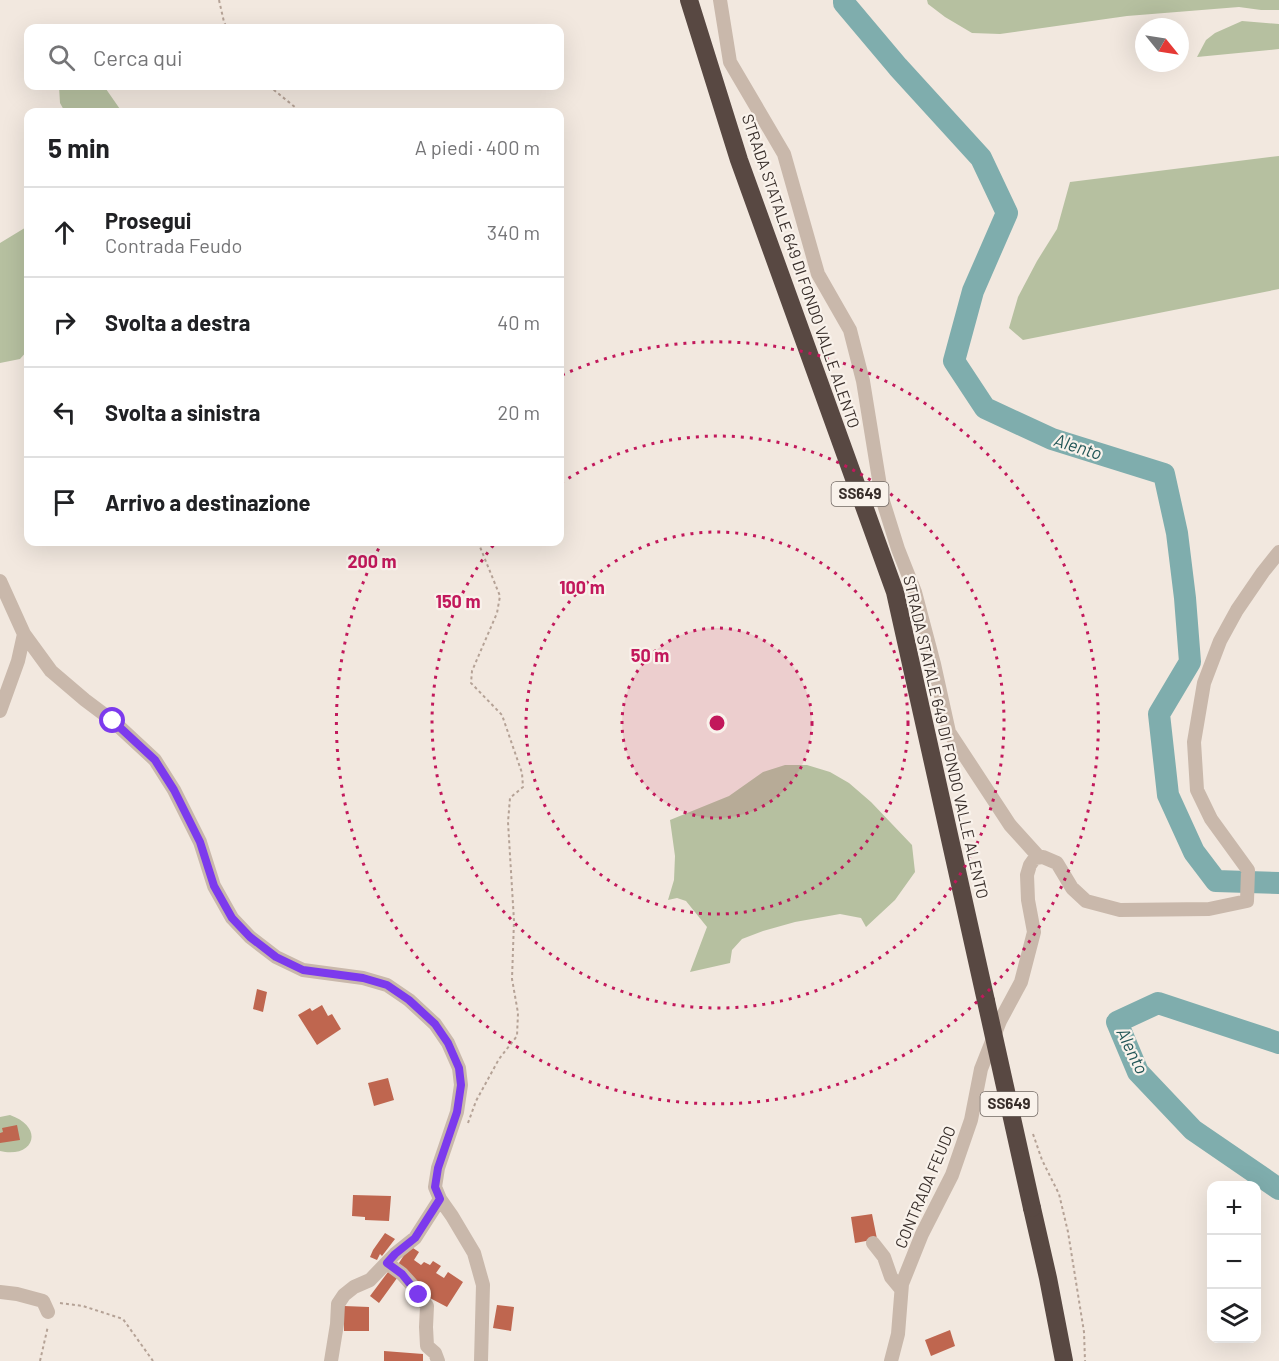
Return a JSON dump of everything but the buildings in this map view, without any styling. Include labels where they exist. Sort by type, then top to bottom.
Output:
[{"type":"highway","name":"STRADA STATALE 649 DI FONDO VALLE ALENTO","points":[[689,0],[739,160],[895,592],[1048,1278],[1064,1361]]},
{"type":"street","points":[[720,0],[730,62],[784,154],[818,274],[850,330],[863,381],[882,498],[915,592],[949,732],[1010,825],[1038,857],[1057,863],[1072,888],[1086,901],[1120,910],[1209,909],[1247,901],[1248,870],[1211,819],[1197,790],[1194,742],[1204,683],[1220,641],[1263,572],[1279,552]]},
{"type":"street","points":[[0,580],[24,634],[51,671],[113,721],[155,760],[174,790],[200,842],[214,886],[232,918],[250,937],[276,957],[303,970],[363,978],[387,985],[409,1000],[435,1024],[448,1043],[459,1068],[461,1085],[457,1112],[438,1168],[435,1187],[440,1199],[474,1253],[483,1285],[481,1361]]},
{"type":"street","points":[[0,711],[18,661],[24,634]]},
{"type":"street","name":"CONTRADA FEUDO","points":[[891,1361],[898,1334],[902,1288],[922,1234],[952,1175],[971,1120],[981,1069],[1000,1021],[1021,982],[1034,932],[1028,900],[1027,875],[1030,865],[1038,857]]},
{"type":"street","points":[[331,1361],[338,1304],[344,1295],[354,1287],[370,1280],[395,1254],[415,1238],[440,1199]]},
{"type":"street","points":[[873,1244],[884,1257],[891,1277],[902,1288]]},
{"type":"street","points":[[387,1263],[402,1274],[427,1306],[427,1346],[435,1353],[438,1361]]},
{"type":"street","points":[[0,1292],[16,1294],[45,1306]]},
{"type":"path","points":[[219,0],[225,24]]},
{"type":"path","points":[[274,90],[296,108]]},
{"type":"path","points":[[469,1123],[476,1101],[499,1059],[517,1036],[518,1013],[512,980],[514,921],[508,822],[510,798],[523,787],[522,773],[502,715],[471,683],[472,671],[497,613],[500,596],[480,546]]},
{"type":"path","points":[[1031,1130],[1042,1161],[1059,1194],[1068,1232],[1084,1332],[1085,1361]]},
{"type":"path","points":[[40,1361],[48,1326],[45,1306],[82,1306],[123,1319],[153,1361]]},
{"type":"green space","points":[[927,0],[1279,0],[1279,10],[1239,7],[1127,16],[1000,34],[972,33],[945,17],[928,4]]},
{"type":"green space","points":[[1242,21],[1279,24],[1279,49],[1197,57],[1206,40],[1215,33]]},
{"type":"green space","points":[[59,90],[107,90],[119,108],[63,108]]},
{"type":"green space","points":[[1279,156],[1279,289],[1023,340],[1009,328],[1018,297],[1057,229],[1070,182]]},
{"type":"green space","points":[[24,228],[24,354],[20,359],[0,363],[0,243]]},
{"type":"green space","points":[[785,765],[807,765],[830,772],[849,783],[871,802],[912,845],[915,872],[895,900],[866,927],[861,918],[840,914],[795,922],[742,939],[732,950],[730,963],[690,972],[707,927],[686,901],[677,898],[668,900],[674,880],[675,856],[670,820],[729,796],[763,772]]},
{"type":"green space","points":[[10,1115],[28,1127],[31,1134],[31,1141],[21,1151],[0,1151],[0,1117]]},
{"type":"waterway","name":"Alento","points":[[844,0],[844,3],[898,67],[981,158],[1007,213],[973,291],[954,361],[985,408],[1052,439],[1164,474],[1177,533],[1190,662],[1159,714],[1168,795],[1194,852],[1216,881],[1279,883]]},
{"type":"waterway","name":"Alento","points":[[1279,1043],[1158,1003],[1117,1022],[1138,1072],[1193,1130],[1279,1189]]},
{"type":"route","points":[[113,721],[155,760],[174,790],[200,842],[214,886],[232,918],[250,937],[276,957],[303,970],[363,978],[387,985],[409,1000],[435,1024],[448,1043],[459,1068],[461,1085],[457,1112],[438,1168],[435,1187],[440,1199],[415,1238],[387,1263],[402,1274],[419,1295]]}]
